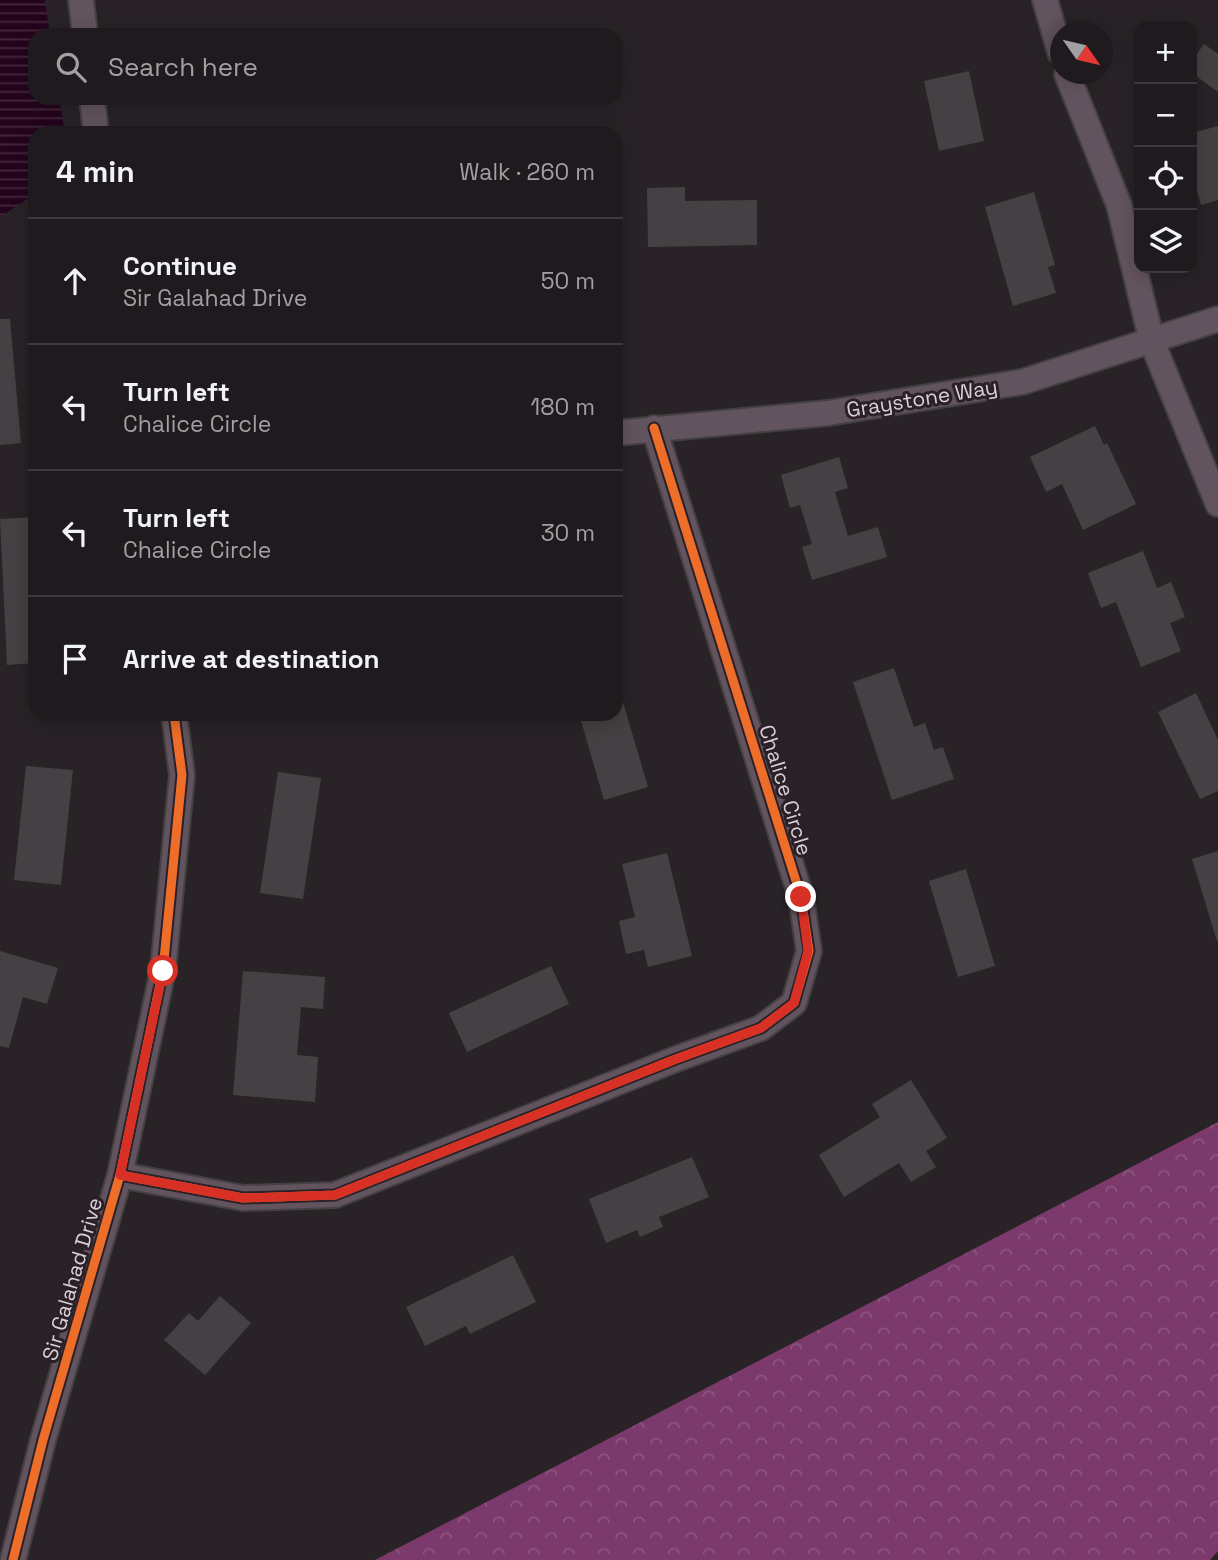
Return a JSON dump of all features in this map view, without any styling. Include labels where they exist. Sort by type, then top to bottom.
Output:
[{"type":"street","points":[[81,0],[84,28]]},
{"type":"street","points":[[1045,0],[1051,21]]},
{"type":"street","points":[[1071,84],[1119,205],[1152,342],[1218,504]]},
{"type":"street","points":[[93,105],[95,126]]},
{"type":"street","name":"Graystone Way","points":[[623,432],[828,413],[1022,382],[1218,320]]},
{"type":"street","name":"Chalice Circle","points":[[120,1175],[243,1198],[335,1195],[676,1059],[761,1028],[794,1003],[808,951],[801,897],[654,428]]},
{"type":"street","name":"Sir Galahad Drive","points":[[13,1560],[43,1440],[120,1175],[163,971],[182,775],[175,721]]},
{"type":"green space","points":[[1218,1122],[1218,1551],[1210,1560],[375,1560]]},
{"type":"shaded area","points":[[0,0],[45,0],[49,28],[28,28],[28,105],[60,105],[64,126],[28,126],[28,199],[0,217]]},
{"type":"building","points":[[1204,44],[1218,54],[1218,92],[1197,77],[1197,54]]},
{"type":"building","points":[[969,71],[984,141],[939,151],[924,81]]},
{"type":"building","points":[[1218,126],[1218,200],[1201,205],[1197,190],[1197,132]]},
{"type":"building","points":[[685,187],[685,201],[757,200],[757,245],[648,247],[647,188]]},
{"type":"building","points":[[1034,192],[1055,265],[1048,267],[1056,293],[1013,306],[985,207]]},
{"type":"building","points":[[0,319],[10,319],[21,443],[0,445]]},
{"type":"building","points":[[1095,426],[1104,445],[1107,443],[1136,504],[1083,530],[1062,484],[1046,492],[1030,457]]},
{"type":"building","points":[[839,457],[848,488],[835,492],[848,536],[878,527],[887,557],[812,580],[802,547],[812,544],[800,505],[790,508],[781,475]]},
{"type":"building","points":[[28,517],[28,664],[7,665],[0,519]]},
{"type":"building","points":[[1143,551],[1157,588],[1171,582],[1185,617],[1170,623],[1181,651],[1141,667],[1116,602],[1101,608],[1088,573]]},
{"type":"building","points":[[894,668],[914,727],[925,723],[934,750],[943,747],[954,779],[892,800],[853,682]]},
{"type":"building","points":[[1196,693],[1218,740],[1218,791],[1200,799],[1158,712]]},
{"type":"building","points":[[623,702],[648,787],[604,800],[581,721],[623,721]]},
{"type":"building","points":[[26,766],[73,770],[61,885],[14,880]]},
{"type":"building","points":[[278,772],[321,778],[303,899],[260,893]]},
{"type":"building","points":[[1218,851],[1218,941],[1217,941],[1192,859]]},
{"type":"building","points":[[667,853],[692,956],[648,967],[644,950],[626,954],[619,921],[635,917],[622,864]]},
{"type":"building","points":[[966,869],[995,966],[958,977],[929,881]]},
{"type":"building","points":[[0,951],[58,968],[47,1004],[23,997],[9,1048],[0,1046]]},
{"type":"building","points":[[551,966],[569,1004],[467,1052],[449,1013]]},
{"type":"building","points":[[243,971],[325,977],[323,1009],[301,1007],[297,1055],[318,1057],[315,1102],[233,1095]]},
{"type":"building","points":[[911,1080],[947,1138],[926,1151],[936,1167],[911,1182],[899,1163],[844,1197],[819,1155],[880,1117],[872,1104]]},
{"type":"building","points":[[692,1157],[709,1197],[659,1217],[663,1227],[640,1237],[637,1230],[606,1243],[589,1199]]},
{"type":"building","points":[[513,1255],[536,1302],[470,1334],[466,1326],[425,1346],[406,1307]]},
{"type":"building","points":[[220,1296],[251,1323],[205,1375],[164,1340],[189,1313],[198,1321]]},
{"type":"cycle path","points":[[120,1175],[243,1198],[335,1195],[676,1059],[761,1028],[794,1003],[809,951],[801,897],[654,428]]},
{"type":"cycle path","points":[[13,1560],[43,1440],[120,1175],[163,970],[182,775],[175,721]]},
{"type":"route","points":[[163,971],[120,1175],[243,1198],[335,1195],[676,1059],[761,1028],[794,1003],[808,951],[801,897]]}]
